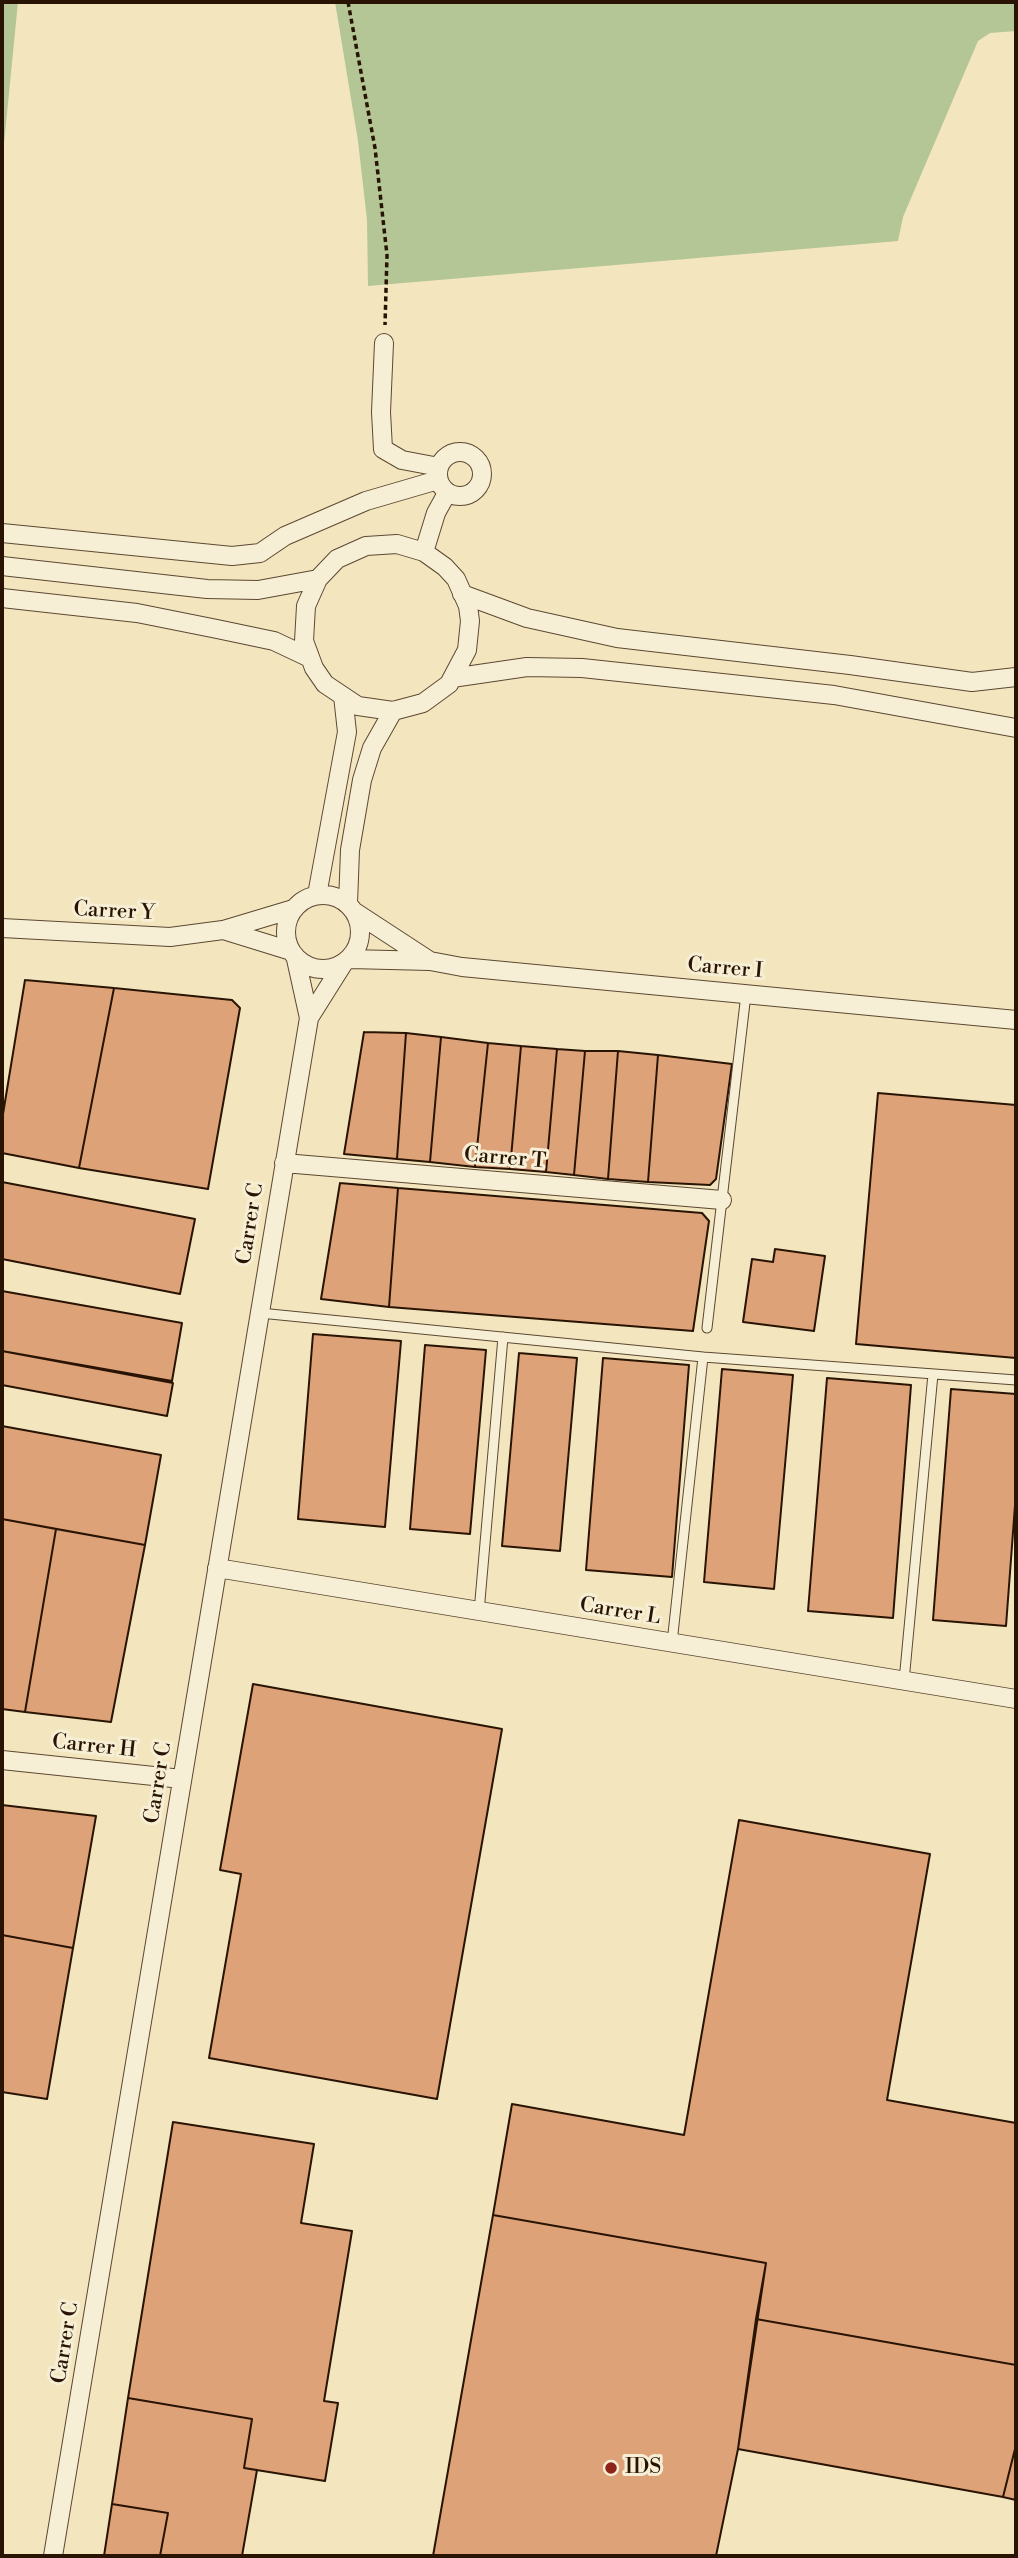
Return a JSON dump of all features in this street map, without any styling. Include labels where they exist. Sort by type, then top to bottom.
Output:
[{"type":"street","points":[[384,343],[381,412],[383,449],[441,480]]},
{"type":"street","points":[[2,533],[232,556],[260,553],[285,536],[366,501],[441,480]]},
{"type":"street","points":[[424,552],[436,513],[441,480]]},
{"type":"street","points":[[397,544],[424,552],[456,579],[468,606],[470,621],[467,650],[449,684],[423,703],[393,711],[358,706],[325,684],[314,668],[304,641],[306,606],[318,579],[337,559],[366,546],[397,544]]},
{"type":"street","points":[[2,566],[207,589],[258,590],[318,579]]},
{"type":"street","points":[[462,594],[527,618],[617,638],[972,682],[1016,677]]},
{"type":"street","points":[[2,598],[137,613],[204,626],[274,641],[310,658]]},
{"type":"street","points":[[452,678],[527,667],[582,668],[834,695],[1016,728]]},
{"type":"street","points":[[317,895],[347,732],[343,696]]},
{"type":"street","points":[[351,908],[330,895],[317,895],[307,898],[293,909],[288,921],[286,939],[294,955],[310,967],[322,970],[346,961],[358,946],[360,933],[351,908],[350,850],[362,780],[372,748],[393,711]]},
{"type":"street","name":"Carrer I","points":[[351,908],[430,961]]},
{"type":"street","name":"Carrer Y","points":[[2,928],[170,937],[223,930],[293,909]]},
{"type":"street","name":"Carrer Y","points":[[223,930],[294,955]]},
{"type":"street","name":"Carrer C","points":[[54,2556],[309,1018],[294,955]]},
{"type":"street","name":"Carrer I","points":[[346,961],[430,961],[476,968],[1016,1020]]},
{"type":"street","name":"Carrer C","points":[[309,1018],[346,961]]},
{"type":"street","name":"Carrer T","points":[[284,1163],[722,1200]]},
{"type":"street","name":"Carrer L","points":[[217,1568],[1016,1699]]},
{"type":"street","name":"Carrer H","points":[[2,1760],[182,1779]]},
{"type":"lane","points":[[707,1328],[746,994]]},
{"type":"lane","points":[[260,1313],[704,1357],[1016,1380]]},
{"type":"lane","points":[[479,1612],[503,1338]]},
{"type":"lane","points":[[672,1643],[704,1357]]},
{"type":"lane","points":[[904,1681],[933,1374]]},
{"type":"path","points":[[348,2],[375,148],[387,256],[384,343]]},
{"type":"green space","points":[[2,2],[18,2],[2,164]]},
{"type":"green space","points":[[335,2],[1016,2],[1016,31],[990,33],[978,41],[903,217],[898,241],[368,286],[367,220],[358,141]]},
{"type":"building","points":[[25,980],[114,988],[79,1168],[2,1153],[2,1120]]},
{"type":"building","points":[[114,988],[232,1000],[240,1008],[208,1189],[79,1168]]},
{"type":"building","points":[[364,1032],[406,1033],[397,1159],[344,1154]]},
{"type":"building","points":[[406,1033],[441,1037],[430,1162],[397,1159]]},
{"type":"building","points":[[441,1037],[488,1043],[475,1167],[430,1162]]},
{"type":"building","points":[[488,1043],[521,1046],[510,1169],[475,1167]]},
{"type":"building","points":[[521,1046],[557,1049],[546,1172],[510,1169]]},
{"type":"building","points":[[557,1049],[585,1051],[574,1175],[546,1172]]},
{"type":"building","points":[[585,1051],[618,1051],[608,1179],[574,1175]]},
{"type":"building","points":[[618,1051],[658,1055],[648,1182],[608,1179]]},
{"type":"building","points":[[658,1055],[732,1064],[716,1179],[710,1185],[648,1182]]},
{"type":"building","points":[[878,1093],[1016,1105],[1016,1358],[856,1344]]},
{"type":"building","points":[[2,1182],[195,1219],[180,1294],[2,1259]]},
{"type":"building","points":[[340,1183],[398,1188],[389,1307],[321,1299]]},
{"type":"building","points":[[398,1188],[702,1213],[709,1221],[693,1331],[389,1307]]},
{"type":"building","points":[[775,1249],[825,1256],[814,1331],[743,1322],[752,1259],[773,1262]]},
{"type":"building","points":[[2,1291],[182,1323],[172,1381],[2,1351]]},
{"type":"building","points":[[313,1334],[401,1341],[385,1527],[298,1519]]},
{"type":"building","points":[[425,1345],[486,1350],[470,1534],[410,1529]]},
{"type":"building","points":[[2,1351],[173,1383],[167,1416],[2,1385]]},
{"type":"building","points":[[519,1353],[577,1358],[560,1551],[502,1546]]},
{"type":"building","points":[[603,1358],[689,1365],[672,1577],[586,1570]]},
{"type":"building","points":[[722,1369],[793,1375],[774,1589],[704,1582]]},
{"type":"building","points":[[827,1378],[911,1385],[893,1618],[808,1611]]},
{"type":"building","points":[[951,1389],[1016,1394],[1016,1492],[1006,1626],[933,1620]]},
{"type":"building","points":[[2,1426],[161,1455],[145,1545],[2,1519]]},
{"type":"building","points":[[2,1519],[56,1529],[25,1712],[2,1709]]},
{"type":"building","points":[[56,1529],[145,1545],[111,1722],[25,1712]]},
{"type":"building","points":[[253,1684],[502,1729],[437,2099],[209,2058],[241,1874],[220,1870]]},
{"type":"building","points":[[2,1805],[96,1816],[73,1948],[2,1935]]},
{"type":"building","points":[[739,1820],[930,1854],[887,2100],[1016,2123],[1016,2365],[756,2319],[766,2263],[493,2215],[512,2104],[684,2135]]},
{"type":"building","points":[[2,1935],[73,1948],[47,2099],[2,2092]]},
{"type":"building","points":[[173,2122],[314,2144],[301,2223],[352,2231],[324,2401],[338,2403],[325,2481],[244,2468],[252,2419],[128,2398]]},
{"type":"building","points":[[493,2215],[766,2263],[738,2449],[716,2556],[433,2556]]},
{"type":"building","points":[[756,2319],[1016,2365],[1016,2445],[1003,2497],[738,2449]]},
{"type":"building","points":[[128,2398],[252,2419],[244,2468],[257,2470],[242,2556],[160,2556],[168,2513],[112,2504]]},
{"type":"building","points":[[1016,2445],[1016,2500],[1003,2497]]},
{"type":"building","points":[[112,2504],[168,2513],[160,2556],[104,2556]]},
{"type":"place","name":"IDS","points":[[611,2468]]}]
